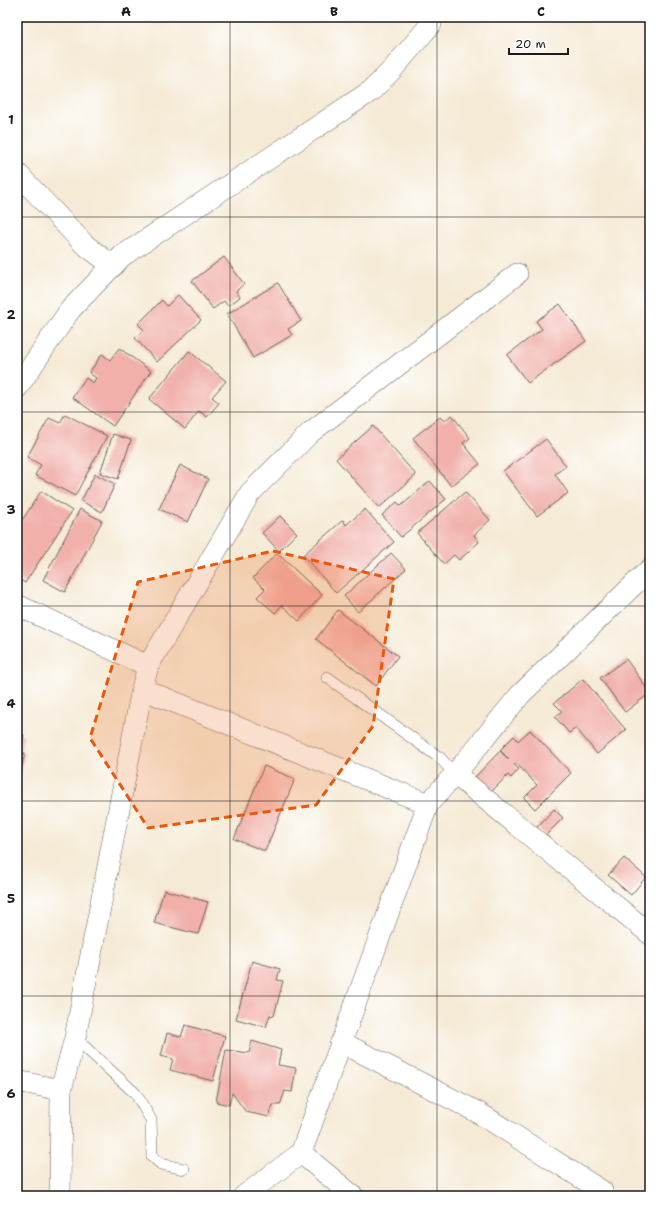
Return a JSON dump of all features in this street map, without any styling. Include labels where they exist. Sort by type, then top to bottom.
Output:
[{"type":"street","points":[[17,388],[70,310],[122,256],[371,91],[392,70],[431,24]]},
{"type":"street","points":[[17,173],[84,244],[113,266]]},
{"type":"street","points":[[60,1196],[61,1090],[74,1038],[142,689],[148,666],[250,493],[270,471],[311,432],[517,274]]},
{"type":"street","points":[[244,1196],[301,1153],[428,804],[520,696],[650,569]]},
{"type":"street","points":[[17,605],[148,666]]},
{"type":"street","points":[[142,689],[428,804]]},
{"type":"street","points":[[455,774],[650,934]]},
{"type":"street","points":[[341,1042],[479,1113],[602,1191]]},
{"type":"street","points":[[17,1081],[61,1090]]},
{"type":"street","points":[[301,1153],[353,1196]]},
{"type":"lane","points":[[327,677],[440,758],[455,774]]},
{"type":"lane","points":[[74,1038],[136,1094],[151,1120],[152,1156],[161,1164],[184,1169]]},
{"type":"highlighted area","points":[[273,551],[394,579],[373,726],[316,805],[148,828],[90,738],[138,582]]},
{"type":"building","points":[[224,257],[244,284],[236,291],[240,297],[228,306],[224,301],[213,309],[192,281]]},
{"type":"building","points":[[278,283],[301,321],[288,329],[292,335],[253,358],[227,314]]},
{"type":"building","points":[[178,295],[201,320],[157,362],[135,338],[144,330],[138,324],[162,300],[167,306]]},
{"type":"building","points":[[560,304],[586,341],[528,383],[507,355],[542,329],[536,321]]},
{"type":"building","points":[[119,348],[151,371],[113,426],[72,397],[86,378],[93,383],[96,378],[89,373],[102,354],[110,360]]},
{"type":"building","points":[[189,351],[226,381],[212,397],[219,403],[207,417],[199,411],[185,429],[149,399]]},
{"type":"building","points":[[65,414],[107,436],[75,496],[35,475],[41,465],[27,457],[49,418],[60,423]]},
{"type":"building","points":[[452,415],[470,438],[463,443],[480,464],[451,486],[413,438],[440,417],[444,421]]},
{"type":"building","points":[[373,426],[416,475],[379,508],[336,459]]},
{"type":"building","points":[[113,434],[131,440],[118,479],[100,473]]},
{"type":"building","points":[[546,439],[566,466],[555,474],[568,493],[537,516],[503,471]]},
{"type":"building","points":[[180,465],[208,479],[188,522],[159,509]]},
{"type":"building","points":[[95,474],[115,484],[102,512],[81,501]]},
{"type":"building","points":[[430,481],[446,499],[401,537],[382,515],[397,502],[401,506]]},
{"type":"building","points":[[41,491],[72,511],[25,583],[17,578],[17,528]]},
{"type":"building","points":[[465,492],[490,520],[474,535],[479,542],[459,560],[454,555],[444,564],[417,533]]},
{"type":"building","points":[[80,509],[102,521],[65,592],[43,580]]},
{"type":"building","points":[[365,509],[394,542],[336,593],[303,555],[343,520],[346,525]]},
{"type":"building","points":[[280,516],[297,533],[279,551],[262,533]]},
{"type":"building","points":[[277,553],[322,595],[299,621],[282,605],[275,613],[257,597],[265,589],[253,578]]},
{"type":"building","points":[[391,553],[406,569],[358,612],[344,596]]},
{"type":"building","points":[[338,610],[398,656],[376,686],[316,639]]},
{"type":"building","points":[[626,659],[650,693],[625,712],[600,678]]},
{"type":"building","points":[[583,679],[626,730],[597,754],[576,728],[569,733],[555,717],[562,711],[554,703]]},
{"type":"building","points":[[530,730],[571,773],[535,809],[524,798],[537,785],[516,763],[514,765],[519,769],[511,778],[508,775],[491,792],[475,777],[500,751],[509,760],[500,750],[514,736],[518,741]]},
{"type":"building","points":[[17,734],[24,735],[20,752],[25,753],[18,783]]},
{"type":"building","points":[[264,766],[295,779],[265,851],[234,839]]},
{"type":"building","points":[[554,809],[563,818],[545,836],[537,827]]},
{"type":"building","points":[[624,858],[646,877],[631,895],[608,875]]},
{"type":"building","points":[[164,890],[208,902],[198,934],[154,923]]},
{"type":"building","points":[[252,961],[280,969],[277,980],[283,981],[274,1016],[270,1015],[266,1027],[236,1019]]},
{"type":"building","points":[[185,1025],[225,1036],[213,1081],[170,1070],[173,1059],[161,1056],[167,1033],[181,1037]]},
{"type":"building","points":[[252,1041],[281,1050],[278,1065],[296,1068],[292,1092],[285,1091],[280,1105],[273,1105],[269,1117],[246,1112],[232,1093],[229,1105],[216,1102],[226,1050],[249,1053]]}]
